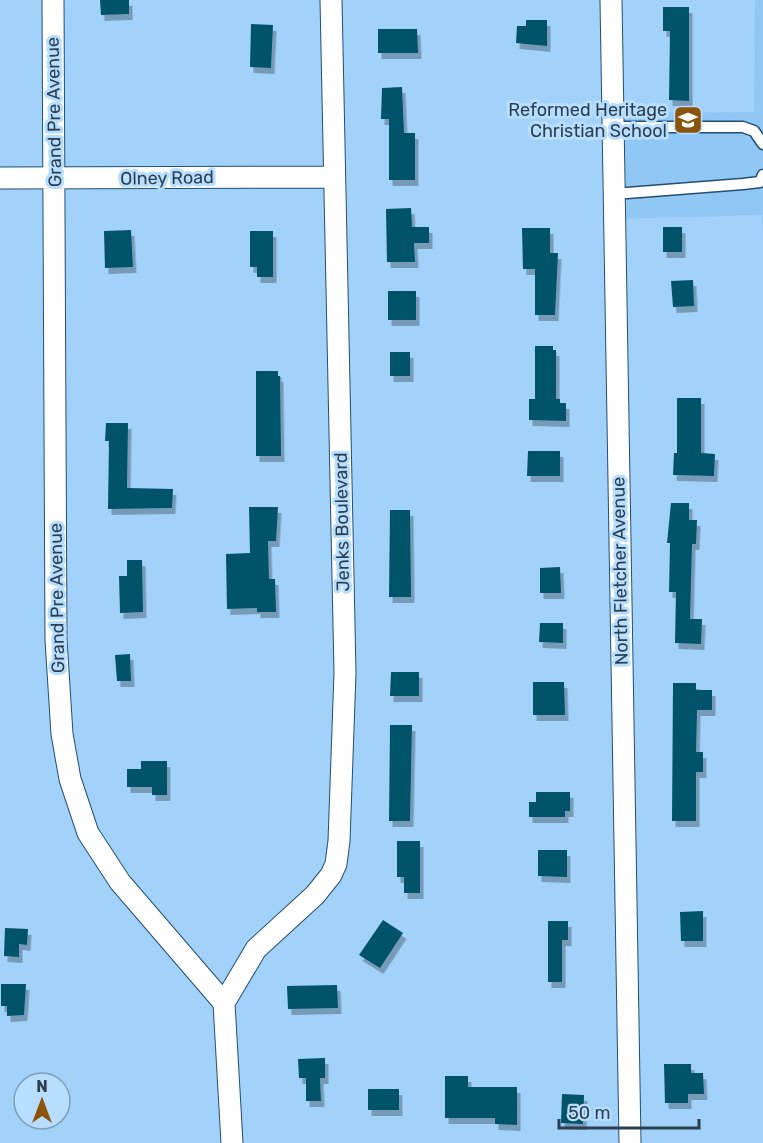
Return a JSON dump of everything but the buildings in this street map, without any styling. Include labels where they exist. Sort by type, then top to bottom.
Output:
[{"type":"street","name":"Grand Pre Avenue","points":[[53,0],[56,640],[58,692],[70,779],[78,810],[95,848],[120,882],[224,1002]]},
{"type":"street","name":"Jenks Boulevard","points":[[224,1002],[256,949],[315,895],[336,864],[345,672],[331,0]]},
{"type":"street","name":"North Fletcher Avenue","points":[[611,0],[630,1143]]},
{"type":"street","name":"Olney Road","points":[[0,178],[334,177]]},
{"type":"street","points":[[224,1002],[232,1143]]},
{"type":"lane","points":[[613,127],[743,127],[754,131],[763,144]]},
{"type":"lane","points":[[614,194],[760,182],[763,175]]},
{"type":"shaded area","name":"Reformed Heritage Christian School","points":[[755,0],[763,0],[763,242],[762,215],[614,219],[613,113],[754,112]]},
{"type":"place","name":"Reformed Heritage Christian School","points":[[688,120]]}]
